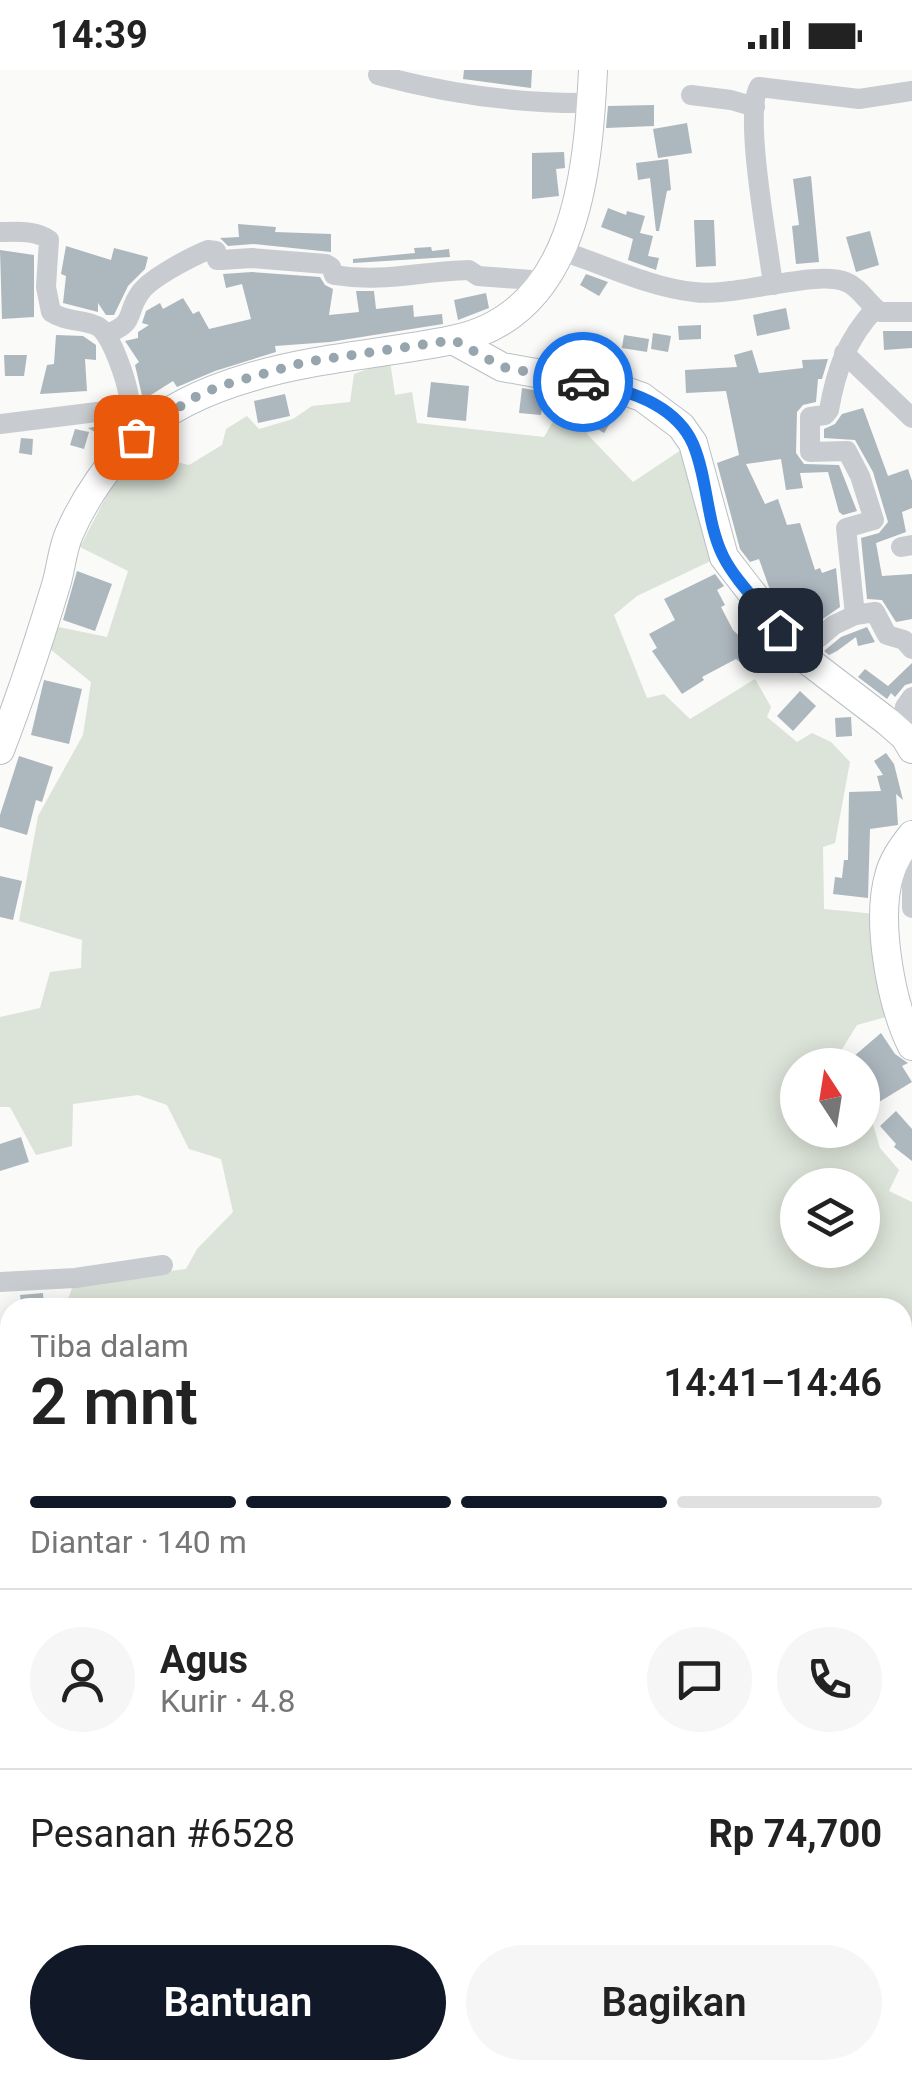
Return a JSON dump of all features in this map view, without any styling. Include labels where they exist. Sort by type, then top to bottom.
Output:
[{"type":"main road","points":[[0,750],[45,622],[68,536],[89,497],[136,437],[191,399],[220,386],[305,362],[454,340],[501,324],[546,281],[562,251],[579,194],[593,70]]},
{"type":"main road","points":[[454,340],[502,367],[614,387],[642,396],[681,426],[693,444],[724,557],[799,654],[896,729],[912,750]]},
{"type":"main road","points":[[912,836],[888,877],[884,910],[890,968],[912,1046]]},
{"type":"street","points":[[378,75],[423,79],[500,100],[592,102]]},
{"type":"street","points":[[773,286],[759,176],[754,94],[759,87],[858,99],[912,92]]},
{"type":"street","points":[[692,95],[755,107]]},
{"type":"street","points":[[0,232],[46,236],[50,243],[46,286],[51,312],[100,326],[106,334],[124,377],[129,421],[136,437]]},
{"type":"street","points":[[106,334],[123,328],[138,294],[147,286],[208,250],[216,250],[217,260],[252,258],[326,264],[334,275],[352,278],[414,277],[469,270],[478,276],[546,281]]},
{"type":"street","points":[[562,251],[697,293],[730,293],[827,279],[844,281],[859,290],[874,309],[894,314],[912,312]]},
{"type":"street","points":[[856,614],[846,528],[874,520],[847,451],[810,452],[810,417],[825,415],[828,410],[844,353],[856,330],[874,309]]},
{"type":"street","points":[[844,353],[912,418]]},
{"type":"street","points":[[0,424],[129,408]]},
{"type":"street","points":[[799,654],[834,625],[856,614],[875,612],[887,635],[904,640],[912,649]]},
{"type":"street","points":[[912,697],[905,707],[912,717]]},
{"type":"street","points":[[912,836],[912,908]]},
{"type":"street","points":[[0,1282],[75,1278],[163,1265]]},
{"type":"shaded area","points":[[390,361],[395,395],[412,392],[417,423],[544,437],[572,389],[595,398],[587,434],[633,482],[687,446],[717,558],[637,596],[614,615],[647,698],[664,694],[690,719],[755,679],[771,707],[767,717],[797,742],[812,733],[831,742],[850,762],[835,843],[823,847],[824,909],[876,914],[893,1015],[857,1025],[843,1048],[780,1048],[780,1148],[880,1148],[899,1170],[889,1191],[912,1202],[912,1298],[68,1298],[74,1283],[186,1269],[197,1249],[233,1212],[221,1159],[189,1149],[167,1105],[138,1095],[73,1104],[72,1146],[36,1155],[10,1107],[0,1107],[0,1017],[40,1008],[50,972],[81,968],[82,940],[19,921],[38,816],[83,735],[91,682],[50,649],[54,626],[107,637],[128,571],[80,547],[120,470],[137,453],[189,465],[222,445],[226,429],[247,416],[259,429],[293,419],[312,406],[350,402],[354,374]]},
{"type":"building","points":[[464,70],[532,70],[531,88],[463,79]]},
{"type":"building","points":[[654,105],[654,126],[606,128],[608,106]]},
{"type":"building","points":[[687,123],[692,153],[658,158],[653,129]]},
{"type":"building","points":[[564,152],[565,168],[556,169],[559,196],[532,199],[532,153]]},
{"type":"building","points":[[668,159],[671,190],[667,191],[656,231],[650,178],[638,180],[636,163]]},
{"type":"building","points":[[811,176],[819,262],[796,264],[792,226],[799,225],[793,179]]},
{"type":"building","points":[[608,208],[626,215],[627,211],[645,216],[640,233],[653,236],[648,256],[659,258],[656,270],[628,260],[633,239],[601,227]]},
{"type":"building","points":[[694,220],[714,220],[716,266],[696,267]]},
{"type":"building","points":[[238,224],[276,227],[275,232],[331,234],[331,252],[253,244],[228,246],[220,238],[239,237]]},
{"type":"building","points":[[870,231],[879,265],[856,272],[846,237]]},
{"type":"building","points":[[66,246],[111,260],[114,248],[148,257],[145,269],[128,286],[114,315],[106,315],[98,303],[98,312],[63,303],[66,276],[61,274]]},
{"type":"building","points":[[431,247],[432,251],[449,249],[450,257],[353,263],[353,259],[415,253],[414,248]]},
{"type":"building","points":[[0,250],[34,255],[34,317],[2,319]]},
{"type":"building","points":[[223,274],[320,277],[333,289],[329,315],[359,312],[356,291],[374,291],[376,309],[413,305],[414,317],[442,314],[443,324],[330,342],[275,346],[276,352],[177,387],[173,381],[143,400],[135,365],[139,362],[125,341],[138,338],[138,332],[149,325],[142,323],[146,311],[160,303],[163,309],[183,298],[193,314],[199,311],[209,329],[251,319],[242,284],[226,288]]},
{"type":"building","points":[[586,274],[608,282],[599,296],[580,285]]},
{"type":"building","points":[[486,293],[489,308],[458,320],[454,300]]},
{"type":"building","points":[[786,308],[790,329],[757,336],[753,315]]},
{"type":"building","points":[[701,325],[701,339],[679,340],[678,326]]},
{"type":"building","points":[[883,331],[912,331],[912,348],[884,350]]},
{"type":"building","points":[[653,333],[671,336],[668,352],[651,349]]},
{"type":"building","points":[[56,335],[83,336],[96,345],[96,360],[85,359],[87,391],[40,394],[47,365],[54,364]]},
{"type":"building","points":[[624,335],[649,339],[647,352],[622,348]]},
{"type":"building","points":[[752,350],[759,373],[803,368],[802,360],[828,359],[822,379],[818,379],[816,402],[803,405],[797,412],[796,453],[804,464],[839,465],[857,511],[843,515],[839,512],[828,472],[800,473],[803,488],[786,490],[781,459],[746,464],[765,504],[778,499],[787,525],[800,523],[815,570],[820,568],[822,573],[836,568],[840,607],[804,632],[769,587],[759,559],[750,562],[740,549],[717,463],[739,455],[726,391],[686,393],[685,370],[737,367],[734,355]]},
{"type":"building","points":[[4,355],[27,355],[24,376],[5,376]]},
{"type":"building","points":[[431,382],[469,386],[466,421],[427,417]]},
{"type":"building","points":[[522,388],[544,392],[541,415],[519,413]]},
{"type":"building","points":[[285,394],[290,416],[258,423],[254,401]]},
{"type":"building","points":[[608,404],[619,409],[604,433],[594,427]]},
{"type":"building","points":[[863,408],[888,476],[908,469],[912,481],[912,508],[902,512],[906,532],[876,543],[882,576],[912,574],[912,619],[896,622],[882,600],[867,599],[861,538],[879,533],[888,522],[873,472],[855,440],[824,438],[824,429],[835,424],[842,414]]},
{"type":"building","points":[[111,424],[118,428],[109,440],[88,428]]},
{"type":"building","points":[[75,429],[89,432],[84,449],[70,445]]},
{"type":"building","points":[[21,438],[33,439],[32,455],[19,453]]},
{"type":"building","points":[[77,571],[112,584],[95,631],[63,620]]},
{"type":"building","points":[[715,574],[724,586],[717,590],[725,605],[721,607],[733,630],[755,651],[742,664],[736,659],[702,677],[704,680],[682,694],[652,651],[657,648],[649,634],[675,620],[664,599]]},
{"type":"building","points":[[867,627],[875,642],[858,646],[856,637],[829,655],[824,651],[841,637]]},
{"type":"building","points":[[912,663],[912,683],[895,697],[891,693],[887,699],[858,677],[865,669],[888,686]]},
{"type":"building","points":[[44,680],[82,689],[69,744],[31,735]]},
{"type":"building","points":[[800,691],[816,706],[793,731],[777,716]]},
{"type":"building","points":[[851,717],[852,736],[836,737],[835,718]]},
{"type":"building","points":[[886,753],[894,764],[903,800],[896,794],[898,825],[870,829],[868,898],[833,894],[835,877],[842,878],[844,860],[848,860],[849,792],[881,791],[877,776],[883,775],[874,761]]},
{"type":"building","points":[[19,756],[53,767],[42,802],[36,800],[27,835],[0,827],[0,815]]},
{"type":"building","points":[[0,876],[22,881],[13,920],[0,917]]},
{"type":"building","points":[[881,1033],[895,1054],[908,1063],[902,1066],[912,1082],[880,1101],[880,1048],[864,1048]]},
{"type":"building","points":[[896,1111],[912,1129],[912,1161],[894,1147],[896,1144],[880,1126]]},
{"type":"building","points":[[21,1137],[29,1162],[0,1171],[0,1144]]},
{"type":"building","points":[[43,1293],[43,1298],[20,1298],[20,1295]]},
{"type":"way so far","points":[[136,437],[155,420],[191,399],[259,374],[305,362],[454,340],[502,367],[583,382]]},
{"type":"route","points":[[583,382],[642,396],[681,426],[693,444],[724,557],[780,630]]}]
